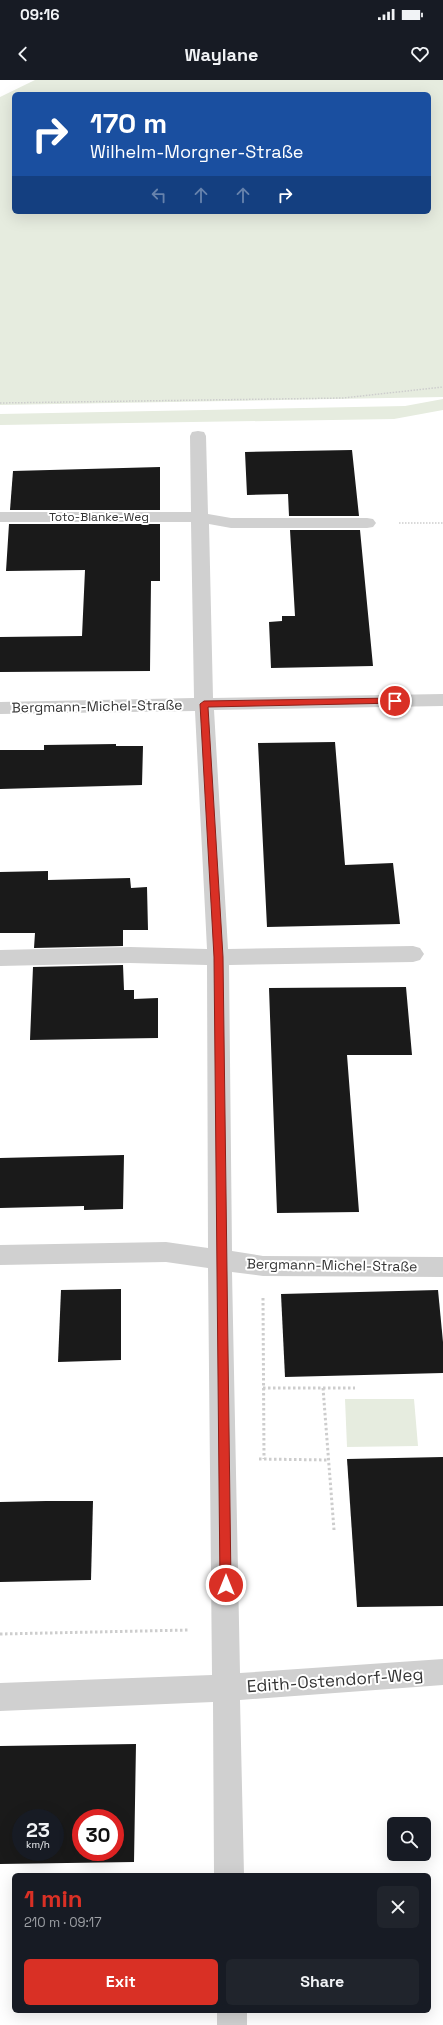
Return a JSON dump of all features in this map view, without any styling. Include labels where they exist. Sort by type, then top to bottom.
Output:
[{"type":"street","points":[[198,436],[198,517],[204,704],[218,957],[220,1260],[230,1873]]},
{"type":"street","name":"Toto-Blanke-Weg","points":[[0,517],[198,517],[231,524],[367,523]]},
{"type":"street","name":"Bergmann-Michel-Straße","points":[[0,708],[443,700]]},
{"type":"street","points":[[0,958],[130,955],[218,957],[414,954]]},
{"type":"street","name":"Bergmann-Michel-Straße","points":[[0,1255],[166,1252],[263,1266],[443,1267]]},
{"type":"street","name":"Edith-Ostendorf-Weg","points":[[226,1688],[443,1672]]},
{"type":"street","points":[[0,1697],[226,1688]]},
{"type":"street","points":[[232,2013],[232,2025]]},
{"type":"path","points":[[0,403],[343,398],[443,387]]},
{"type":"path","points":[[367,523],[443,523]]},
{"type":"path","points":[[263,1266],[264,1459]]},
{"type":"path","points":[[263,1388],[355,1388]]},
{"type":"path","points":[[323,1388],[334,1530]]},
{"type":"path","points":[[258,1459],[328,1460]]},
{"type":"path","points":[[0,1634],[226,1629]]},
{"type":"shaded area","points":[[35,80],[443,80],[443,397],[0,405],[0,97]]},
{"type":"shaded area","points":[[443,399],[443,410],[394,419],[0,425],[0,414],[405,406]]},
{"type":"shaded area","points":[[345,1399],[414,1399],[418,1446],[347,1447]]},
{"type":"building","points":[[352,450],[359,516],[289,516],[288,494],[247,495],[245,452]]},
{"type":"building","points":[[160,467],[160,510],[10,510],[13,471]]},
{"type":"building","points":[[9,524],[160,524],[160,581],[151,581],[150,671],[0,672],[0,637],[82,636],[85,570],[6,571]]},
{"type":"building","points":[[290,530],[360,530],[373,666],[271,668],[269,622],[282,621],[282,616],[295,616]]},
{"type":"building","points":[[335,742],[345,865],[393,863],[400,924],[267,927],[258,743]]},
{"type":"building","points":[[116,744],[116,746],[143,746],[142,785],[0,789],[0,750],[44,750],[44,745]]},
{"type":"building","points":[[48,871],[48,880],[130,878],[131,888],[147,887],[148,930],[123,930],[123,946],[34,948],[35,933],[0,933],[0,872]]},
{"type":"building","points":[[123,965],[124,990],[134,990],[134,999],[158,998],[158,1038],[30,1040],[33,967]]},
{"type":"building","points":[[406,987],[412,1055],[347,1055],[359,1212],[277,1213],[269,988]]},
{"type":"building","points":[[124,1155],[123,1209],[84,1210],[84,1206],[0,1208],[0,1158]]},
{"type":"building","points":[[121,1289],[121,1360],[58,1362],[61,1290]]},
{"type":"building","points":[[438,1290],[443,1342],[443,1373],[285,1377],[281,1294]]},
{"type":"building","points":[[443,1457],[443,1606],[357,1607],[347,1459]]},
{"type":"building","points":[[93,1501],[91,1580],[0,1582],[0,1502]]},
{"type":"building","points":[[136,1744],[134,1862],[0,1864],[0,1746]]},
{"type":"route","points":[[226,1585],[220,1260],[218,957],[204,704],[395,701]]}]
